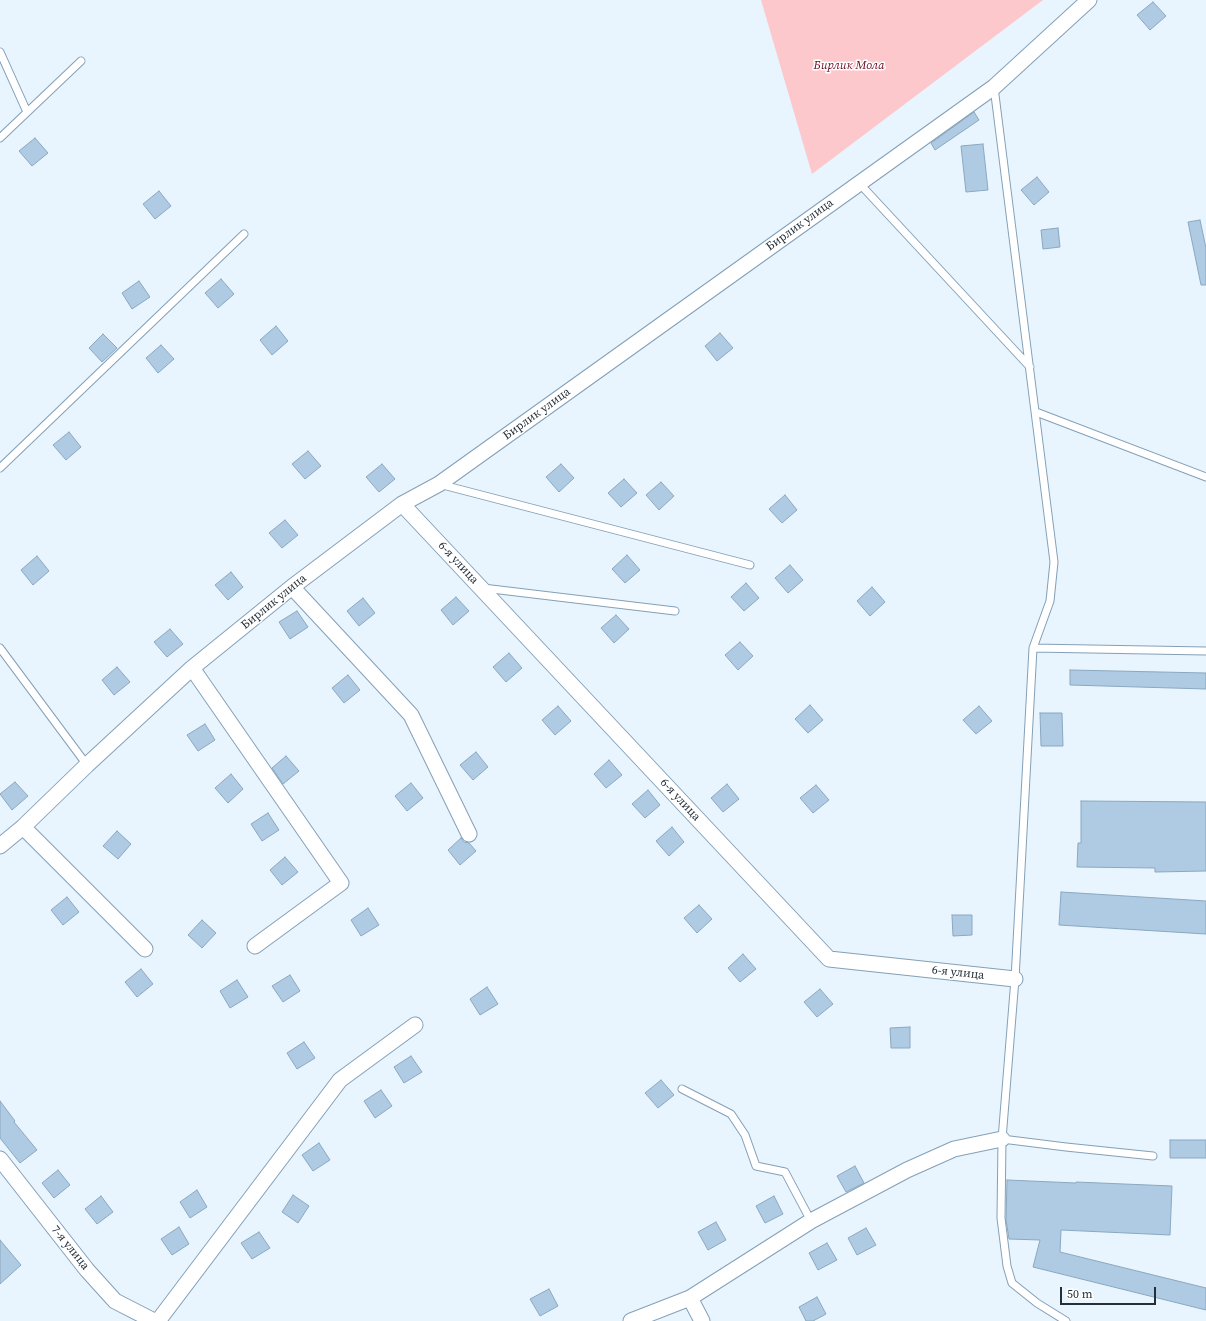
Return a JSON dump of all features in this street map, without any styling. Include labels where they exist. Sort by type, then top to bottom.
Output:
[{"type":"street","name":"Бирлик улица","points":[[0,846],[23,827],[87,765],[192,668],[292,587],[402,504],[439,484],[994,87],[1090,0]]},
{"type":"street","name":"6-я улица","points":[[402,504],[829,959],[1015,980]]},
{"type":"street","points":[[292,587],[411,715],[469,834]]},
{"type":"street","points":[[192,668],[341,883],[255,946]]},
{"type":"street","points":[[23,827],[145,949]]},
{"type":"street","points":[[158,1321],[340,1080],[414,1025]]},
{"type":"street","points":[[632,1321],[690,1298],[811,1221],[908,1170],[954,1149],[1002,1139]]},
{"type":"street","name":"7-я улица","points":[[0,1159],[87,1270],[114,1301],[154,1321]]},
{"type":"street","points":[[690,1298],[702,1321]]},
{"type":"lane","points":[[0,52],[27,112]]},
{"type":"lane","points":[[0,138],[81,61]]},
{"type":"lane","points":[[994,87],[1054,562],[1050,601],[1033,648],[1015,980],[1002,1139],[1001,1218],[1007,1266],[1012,1282],[1037,1303],[1066,1321]]},
{"type":"lane","points":[[859,183],[1030,367]]},
{"type":"lane","points":[[0,468],[244,234]]},
{"type":"lane","points":[[1036,412],[1206,477]]},
{"type":"lane","points":[[439,484],[750,565]]},
{"type":"lane","points":[[481,588],[675,611]]},
{"type":"lane","points":[[0,648],[87,765]]},
{"type":"lane","points":[[1033,648],[1206,651]]},
{"type":"lane","points":[[682,1089],[731,1114],[745,1135],[756,1166],[785,1172],[811,1221]]},
{"type":"lane","points":[[1002,1139],[1066,1148],[1152,1156]]},
{"type":"green space","name":"Бирлик Мола","points":[[761,0],[1043,0],[812,174]]},
{"type":"building","points":[[1153,2],[1166,16],[1150,30],[1137,15]]},
{"type":"building","points":[[974,112],[979,120],[935,150],[931,143]]},
{"type":"building","points":[[35,138],[48,153],[32,166],[19,151]]},
{"type":"building","points":[[983,144],[988,190],[966,192],[961,146]]},
{"type":"building","points":[[1037,177],[1049,192],[1034,205],[1021,190]]},
{"type":"building","points":[[159,191],[171,206],[155,219],[143,204]]},
{"type":"building","points":[[1200,220],[1206,248],[1206,285],[1201,285],[1188,222]]},
{"type":"building","points":[[1058,228],[1060,247],[1043,249],[1041,230]]},
{"type":"building","points":[[221,279],[234,294],[218,308],[205,293]]},
{"type":"building","points":[[139,281],[150,297],[132,309],[122,293]]},
{"type":"building","points":[[276,326],[288,341],[272,355],[260,340]]},
{"type":"building","points":[[720,333],[733,348],[717,361],[705,346]]},
{"type":"building","points":[[103,334],[117,348],[102,362],[89,348]]},
{"type":"building","points":[[161,345],[174,359],[158,373],[146,358]]},
{"type":"building","points":[[69,432],[81,447],[66,460],[53,445]]},
{"type":"building","points":[[308,451],[321,466],[305,479],[292,464]]},
{"type":"building","points":[[382,464],[395,479],[379,492],[366,477]]},
{"type":"building","points":[[561,464],[574,478],[559,492],[546,477]]},
{"type":"building","points":[[624,479],[637,493],[621,507],[608,493]]},
{"type":"building","points":[[661,482],[674,496],[659,510],[646,495]]},
{"type":"building","points":[[785,495],[797,510],[782,523],[769,509]]},
{"type":"building","points":[[285,520],[298,535],[282,548],[269,533]]},
{"type":"building","points":[[627,555],[640,570],[625,583],[612,569]]},
{"type":"building","points":[[37,556],[49,571],[33,585],[21,570]]},
{"type":"building","points":[[790,565],[803,580],[788,593],[775,578]]},
{"type":"building","points":[[231,572],[243,587],[228,600],[215,585]]},
{"type":"building","points":[[746,583],[759,598],[744,611],[731,597]]},
{"type":"building","points":[[872,587],[885,602],[870,616],[857,601]]},
{"type":"building","points":[[456,597],[469,611],[453,625],[441,610]]},
{"type":"building","points":[[363,598],[375,613],[359,626],[347,611]]},
{"type":"building","points":[[297,611],[308,627],[290,639],[279,622]]},
{"type":"building","points":[[616,615],[629,629],[614,643],[601,628]]},
{"type":"building","points":[[170,629],[183,644],[167,657],[154,642]]},
{"type":"building","points":[[740,642],[753,656],[738,670],[725,655]]},
{"type":"building","points":[[509,653],[522,668],[506,682],[493,667]]},
{"type":"building","points":[[117,667],[130,682],[114,695],[102,680]]},
{"type":"building","points":[[1070,670],[1206,673],[1206,689],[1070,685]]},
{"type":"building","points":[[348,675],[360,690],[344,703],[332,688]]},
{"type":"building","points":[[810,705],[823,720],[808,733],[795,719]]},
{"type":"building","points":[[558,706],[571,721],[555,735],[542,720]]},
{"type":"building","points":[[979,706],[992,721],[976,734],[963,720]]},
{"type":"building","points":[[1040,713],[1062,713],[1063,746],[1041,746]]},
{"type":"building","points":[[205,724],[215,740],[198,751],[187,735]]},
{"type":"building","points":[[476,752],[488,767],[473,780],[460,765]]},
{"type":"building","points":[[286,756],[299,771],[283,784],[272,768]]},
{"type":"building","points":[[609,760],[622,775],[606,788],[594,774]]},
{"type":"building","points":[[231,774],[243,789],[228,803],[215,788]]},
{"type":"building","points":[[15,782],[28,796],[12,810],[0,794]]},
{"type":"building","points":[[411,783],[423,798],[407,811],[395,796]]},
{"type":"building","points":[[727,784],[739,799],[723,812],[711,798]]},
{"type":"building","points":[[816,785],[829,800],[813,813],[800,798]]},
{"type":"building","points":[[648,790],[660,805],[645,818],[632,804]]},
{"type":"building","points":[[1081,801],[1206,802],[1206,871],[1155,872],[1155,868],[1077,867],[1078,843],[1081,843]]},
{"type":"building","points":[[268,813],[279,830],[262,841],[251,824]]},
{"type":"building","points":[[672,827],[684,842],[669,856],[656,841]]},
{"type":"building","points":[[117,831],[131,844],[118,859],[103,846]]},
{"type":"building","points":[[461,838],[464,842],[469,843],[476,851],[460,865],[448,850]]},
{"type":"building","points":[[285,857],[298,872],[282,885],[270,870]]},
{"type":"building","points":[[1061,892],[1206,901],[1206,934],[1059,925]]},
{"type":"building","points":[[67,897],[79,912],[63,925],[51,910]]},
{"type":"building","points":[[699,905],[712,919],[697,933],[684,918]]},
{"type":"building","points":[[368,908],[379,925],[361,936],[351,920]]},
{"type":"building","points":[[952,915],[972,915],[972,935],[953,936]]},
{"type":"building","points":[[202,920],[216,933],[202,948],[188,935]]},
{"type":"building","points":[[743,954],[756,969],[740,982],[728,968]]},
{"type":"building","points":[[141,969],[153,984],[137,997],[125,982]]},
{"type":"building","points":[[290,975],[300,991],[283,1002],[272,986]]},
{"type":"building","points":[[237,980],[248,997],[230,1008],[220,991]]},
{"type":"building","points":[[487,987],[498,1004],[480,1015],[470,999]]},
{"type":"building","points":[[820,989],[833,1004],[817,1017],[804,1002]]},
{"type":"building","points":[[910,1027],[910,1048],[891,1048],[890,1028]]},
{"type":"building","points":[[304,1042],[315,1058],[297,1069],[287,1053]]},
{"type":"building","points":[[411,1056],[422,1072],[404,1083],[394,1067]]},
{"type":"building","points":[[661,1080],[674,1095],[658,1108],[645,1093]]},
{"type":"building","points":[[381,1090],[392,1106],[375,1118],[364,1101]]},
{"type":"building","points":[[0,1101],[15,1121],[14,1122],[37,1150],[20,1163],[0,1138]]},
{"type":"building","points":[[1170,1140],[1206,1140],[1206,1158],[1170,1158]]},
{"type":"building","points":[[319,1143],[330,1160],[313,1171],[302,1155]]},
{"type":"building","points":[[855,1166],[864,1183],[846,1192],[837,1176]]},
{"type":"building","points":[[58,1170],[70,1185],[54,1198],[42,1183]]},
{"type":"building","points":[[1007,1180],[1172,1186],[1170,1235],[1061,1230],[1060,1252],[1206,1288],[1206,1310],[1033,1267],[1040,1240],[1009,1239],[1006,1220]]},
{"type":"building","points":[[197,1190],[207,1207],[190,1218],[180,1202]]},
{"type":"building","points":[[293,1195],[309,1206],[298,1223],[282,1212]]},
{"type":"building","points":[[101,1196],[113,1212],[97,1224],[85,1209]]},
{"type":"building","points":[[774,1196],[783,1214],[765,1223],[756,1206]]},
{"type":"building","points":[[716,1222],[726,1240],[708,1250],[698,1232]]},
{"type":"building","points":[[179,1227],[189,1244],[172,1255],[161,1239]]},
{"type":"building","points":[[866,1228],[876,1245],[857,1255],[848,1238]]},
{"type":"building","points":[[259,1232],[270,1248],[252,1259],[241,1243]]},
{"type":"building","points":[[0,1240],[21,1265],[0,1284]]},
{"type":"building","points":[[827,1243],[837,1260],[818,1270],[809,1253]]},
{"type":"building","points":[[549,1289],[558,1306],[540,1316],[530,1299]]},
{"type":"building","points":[[817,1297],[826,1314],[813,1321],[806,1321],[799,1307]]}]
